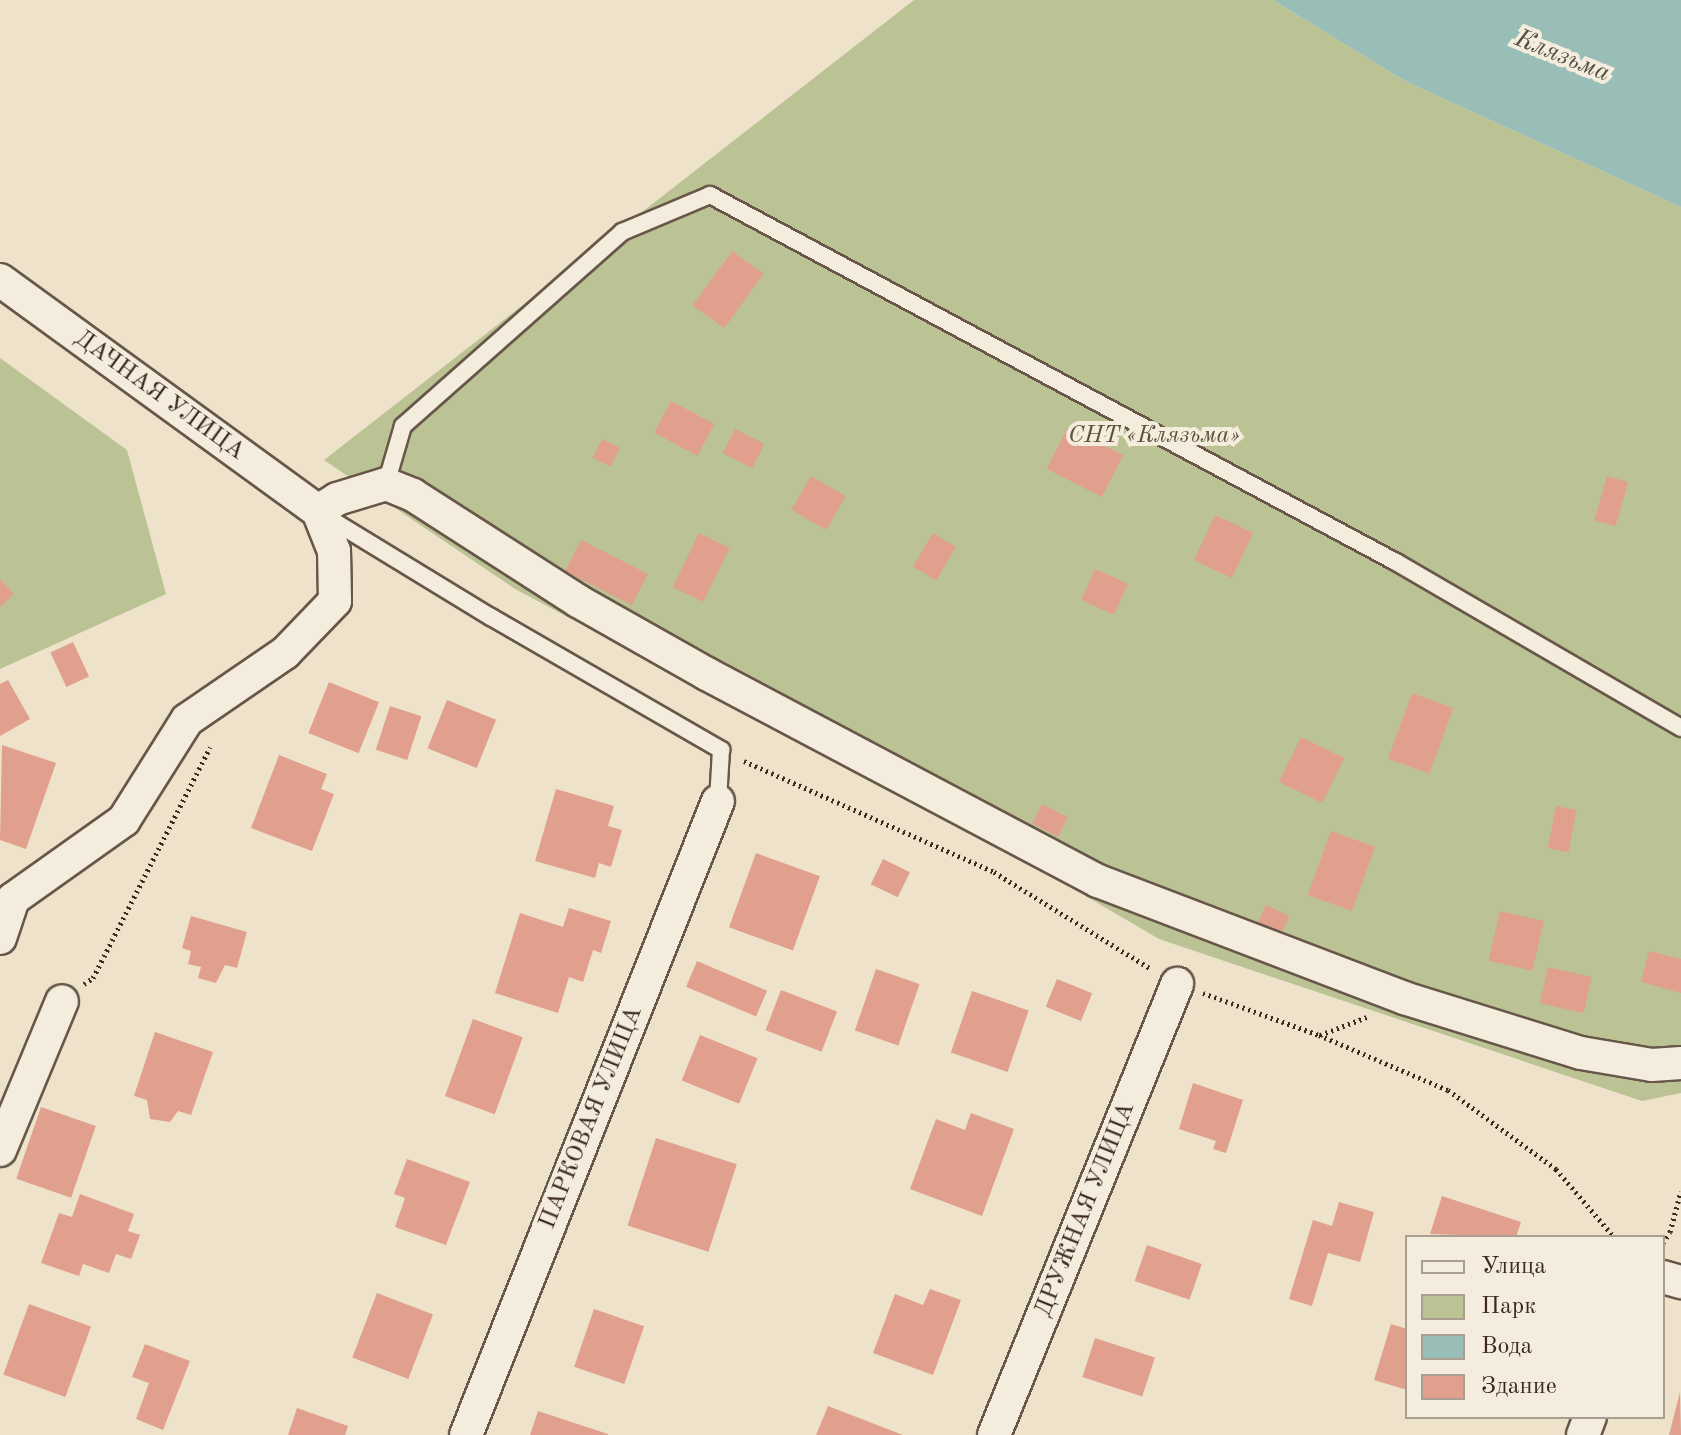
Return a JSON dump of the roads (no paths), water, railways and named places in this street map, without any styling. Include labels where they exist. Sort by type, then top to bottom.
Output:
[{"type":"street","name":"ДАЧНАЯ УЛИЦА","points":[[0,280],[318,511]]},
{"type":"street","points":[[0,938],[13,899],[124,820],[187,720],[285,653],[335,601],[334,551],[318,511],[337,499],[386,484],[440,511],[578,601],[707,674],[1098,881],[1404,998],[1581,1053],[1652,1065],[1681,1063]]},
{"type":"street","name":"ПАРКОВАЯ УЛИЦА","points":[[466,1435],[718,801]]},
{"type":"street","name":"ДРУЖНАЯ УЛИЦА","points":[[994,1435],[1177,984]]},
{"type":"street","points":[[0,1150],[62,1001]]},
{"type":"lane","points":[[386,484],[403,426],[622,232],[710,195],[1396,562],[1681,728]]},
{"type":"lane","points":[[318,511],[491,617],[721,750],[718,801]]},
{"type":"water","name":"Клязьма","points":[[1273,0],[1681,0],[1681,207],[1405,81]]},
{"type":"park label","name":"СНТ «Клязьма»","points":[[1154,437]]}]
